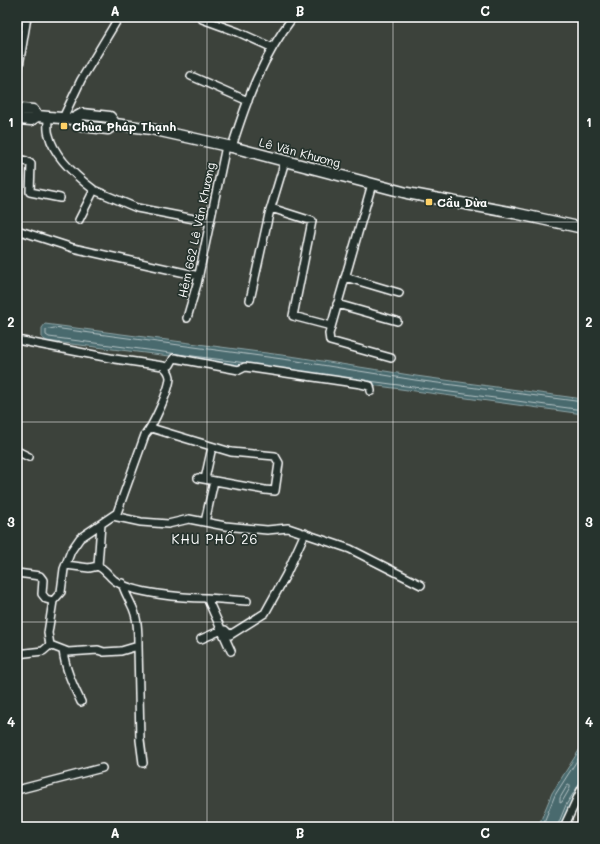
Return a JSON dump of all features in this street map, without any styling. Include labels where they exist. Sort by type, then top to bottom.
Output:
[{"type":"main road","points":[[17,112],[20,109],[33,110],[37,116]]},
{"type":"main road","name":"Lê Văn Khương","points":[[17,116],[19,119],[31,120],[37,116],[68,119],[81,126],[108,129],[115,124],[151,129],[229,147],[407,193],[514,213],[583,228]]},
{"type":"street","points":[[68,119],[81,80],[119,17]]},
{"type":"street","name":"Hẻm 662 Lê Văn Khương","points":[[188,318],[229,147],[271,47],[293,17]]},
{"type":"street","points":[[17,18],[27,18],[17,78]]},
{"type":"street","points":[[202,19],[238,32],[271,47]]},
{"type":"street","points":[[191,76],[248,101]]},
{"type":"street","points":[[48,117],[49,136],[56,150],[68,168],[94,190],[138,208],[210,222]]},
{"type":"street","points":[[17,160],[26,161],[31,164],[30,192],[60,198]]},
{"type":"street","points":[[250,300],[271,208],[285,161]]},
{"type":"street","points":[[372,184],[328,334],[330,341],[391,358]]},
{"type":"street","points":[[78,220],[94,190]]},
{"type":"street","points":[[271,208],[312,221],[294,316],[331,326]]},
{"type":"street","points":[[17,230],[73,248],[199,276]]},
{"type":"street","points":[[345,277],[399,293]]},
{"type":"street","points":[[337,304],[397,321]]},
{"type":"street","points":[[17,340],[165,368],[170,365],[174,358],[239,370],[245,367],[361,384],[370,386],[371,391]]},
{"type":"street","points":[[50,646],[48,633],[53,601],[61,592],[66,565],[80,538],[117,513],[145,435],[151,428],[170,378],[168,371],[165,368]]},
{"type":"street","points":[[151,428],[231,452],[275,456],[279,463],[275,490],[265,490],[202,478],[212,447]]},
{"type":"street","points":[[17,451],[29,457]]},
{"type":"street","points":[[205,522],[214,481]]},
{"type":"street","points":[[113,516],[141,522],[168,524],[189,519],[225,526],[267,530],[288,528],[350,549],[421,585]]},
{"type":"street","points":[[98,566],[101,524]]},
{"type":"street","points":[[201,639],[222,630],[225,630],[230,635],[265,613],[286,575],[305,534]]},
{"type":"street","points":[[66,565],[89,568],[98,566],[105,570],[115,580],[132,588],[181,598],[247,601]]},
{"type":"street","points":[[17,573],[40,576],[43,580],[42,594],[46,599],[53,601]]},
{"type":"street","points":[[122,583],[125,595],[134,611],[138,630],[140,740],[143,763]]},
{"type":"street","points":[[207,598],[231,651]]},
{"type":"street","points":[[50,646],[68,652],[98,650],[121,651],[138,646]]},
{"type":"street","points":[[17,654],[43,652],[50,646]]},
{"type":"street","points":[[63,650],[64,662],[81,702]]},
{"type":"street","points":[[17,790],[102,768]]},
{"type":"street","points":[[564,827],[583,786]]},
{"type":"water","points":[[45,324],[297,357],[416,376],[583,399],[583,414],[202,360],[47,341],[42,338],[42,328]]},
{"type":"water","points":[[583,744],[583,784],[560,827],[538,827],[552,793]]},
{"type":"place","name":"Chùa Pháp Thạnh","points":[[64,126]]},
{"type":"place","name":"Cầu Dừa","points":[[429,202]]},
{"type":"district","name":"KHU PHỐ 26","points":[[215,538]]}]
